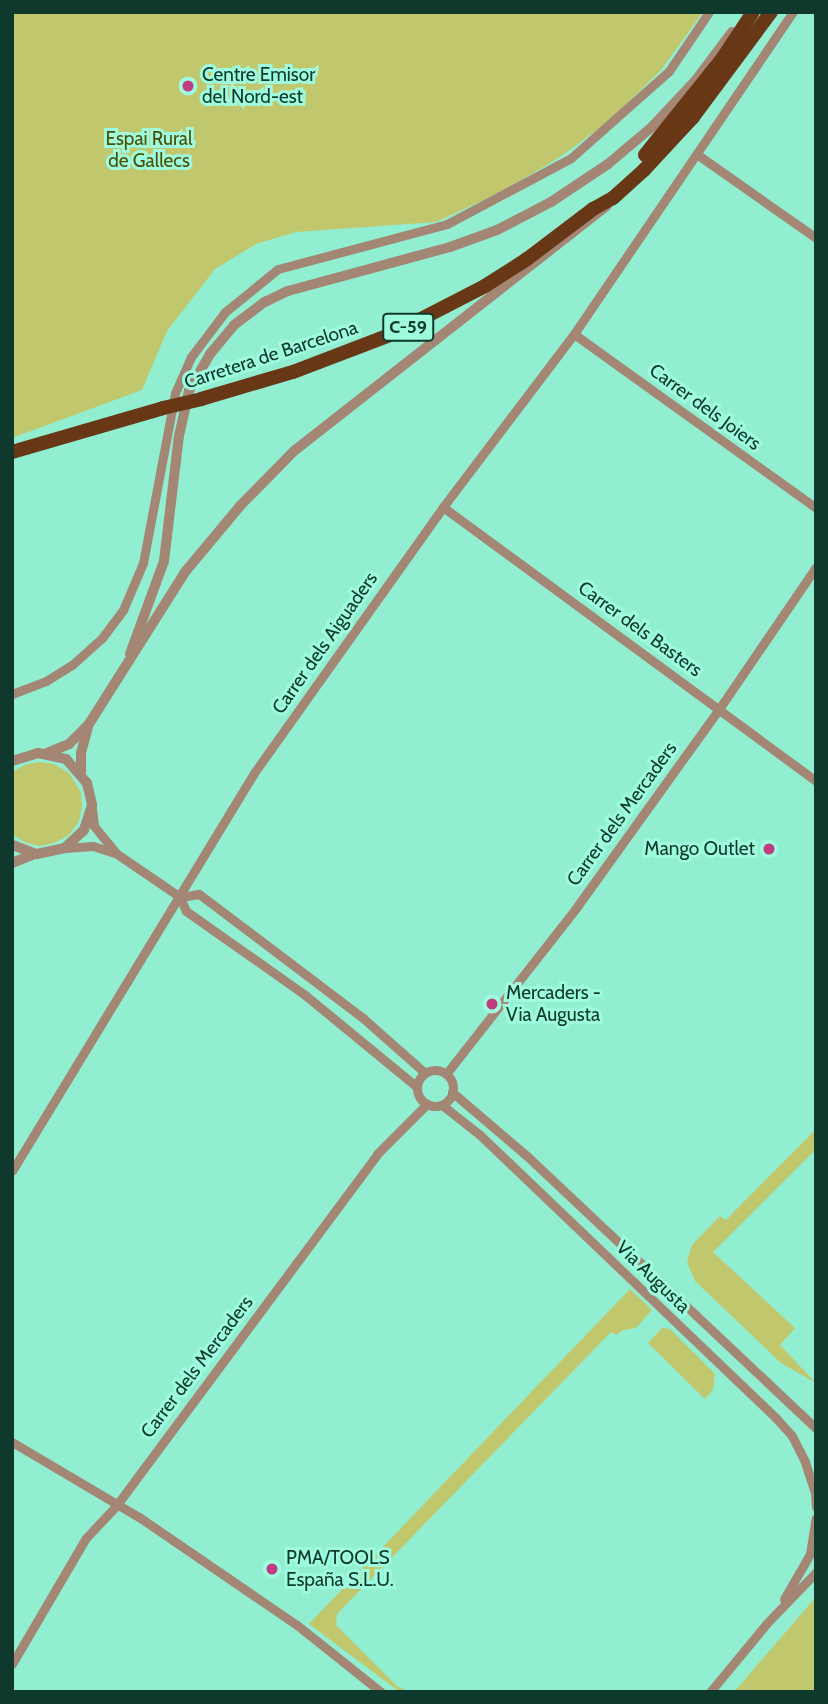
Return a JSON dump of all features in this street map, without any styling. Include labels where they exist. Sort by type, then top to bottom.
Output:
[{"type":"highway","name":"Carretera de Barcelona","points":[[593,209],[677,118],[753,12]]},
{"type":"highway","name":"Carretera de Barcelona","points":[[12,452],[293,372],[390,335],[485,286],[593,209],[613,198],[693,117],[771,12]]},
{"type":"street","points":[[12,694],[46,681],[72,665],[102,638],[123,610],[143,563],[175,393],[191,356],[225,312],[278,270],[447,224],[571,158],[669,71],[709,12]]},
{"type":"street","points":[[12,761],[29,754],[47,753],[69,744],[89,724],[130,654],[164,561],[179,436],[189,391],[210,354],[234,325],[265,302],[288,291],[450,247],[497,230],[551,202],[608,164],[652,127],[696,79],[746,12]]},
{"type":"street","name":"Carrer dels Aiguaders","points":[[12,1171],[254,773],[443,507],[574,334],[793,12]]},
{"type":"street","points":[[698,155],[816,238]]},
{"type":"street","points":[[130,654],[139,646],[185,572],[240,506],[294,451],[558,246],[613,198]]},
{"type":"street","name":"Carrer dels Joiers","points":[[574,334],[816,508]]},
{"type":"street","name":"Carrer dels Basters","points":[[443,507],[816,781]]},
{"type":"street","name":"Carrer dels Mercaders","points":[[446,1074],[576,908],[719,709],[816,567]]},
{"type":"street","points":[[81,772],[81,753],[89,724]]},
{"type":"street","points":[[47,753],[66,759],[81,772],[87,783],[94,826],[117,854]]},
{"type":"street","points":[[65,848],[84,830],[92,805]]},
{"type":"street","points":[[12,845],[36,854]]},
{"type":"street","points":[[12,863],[36,854],[65,848],[93,846],[117,854],[180,897],[186,911],[305,995],[417,1087],[421,1100],[427,1104],[442,1105],[452,1092],[446,1074],[436,1070],[425,1073],[417,1087]]},
{"type":"street","points":[[180,897],[199,894],[314,980],[425,1073]]},
{"type":"street","name":"Via Augusta","points":[[452,1092],[527,1156],[816,1428]]},
{"type":"street","name":"Carrer dels Mercaders","points":[[12,1664],[86,1538],[116,1506],[377,1154],[427,1104]]},
{"type":"street","name":"Via Augusta","points":[[442,1105],[480,1135],[775,1417],[796,1445],[816,1493],[816,1507]]},
{"type":"street","points":[[12,1442],[116,1506],[139,1517],[297,1625],[381,1692]]},
{"type":"street","points":[[710,1692],[796,1582],[810,1554],[816,1518]]},
{"type":"street","points":[[766,1623],[816,1572]]},
{"type":"green space","name":"Espai Rural de Gallecs","points":[[12,12],[703,12],[661,70],[609,121],[560,157],[501,192],[436,222],[296,232],[256,244],[215,269],[167,331],[142,390],[12,438]]},
{"type":"green space","points":[[27,764],[54,764],[69,773],[81,792],[82,807],[79,821],[69,835],[54,843],[40,846],[26,843],[12,834],[12,772]]},
{"type":"green space","points":[[816,1129],[816,1149],[713,1252],[795,1328],[780,1345],[816,1383],[781,1363],[695,1281],[687,1262],[692,1245],[720,1216],[726,1220]]},
{"type":"green space","points":[[630,1289],[652,1310],[636,1328],[616,1335],[611,1332],[337,1614],[336,1625],[397,1686],[409,1692],[400,1692],[309,1624]]},
{"type":"green space","points":[[662,1328],[670,1329],[715,1374],[713,1390],[705,1399],[648,1343]]},
{"type":"green space","points":[[816,1597],[816,1692],[734,1692]]},
{"type":"place","name":"Centre Emisor del Nord-est","points":[[188,86]]},
{"type":"place","name":"Mango Outlet","points":[[769,849]]},
{"type":"place","name":"Mercaders - Via Augusta","points":[[492,1004]]},
{"type":"place","name":"PMA/TOOLS España S.L.U.","points":[[272,1569]]}]
